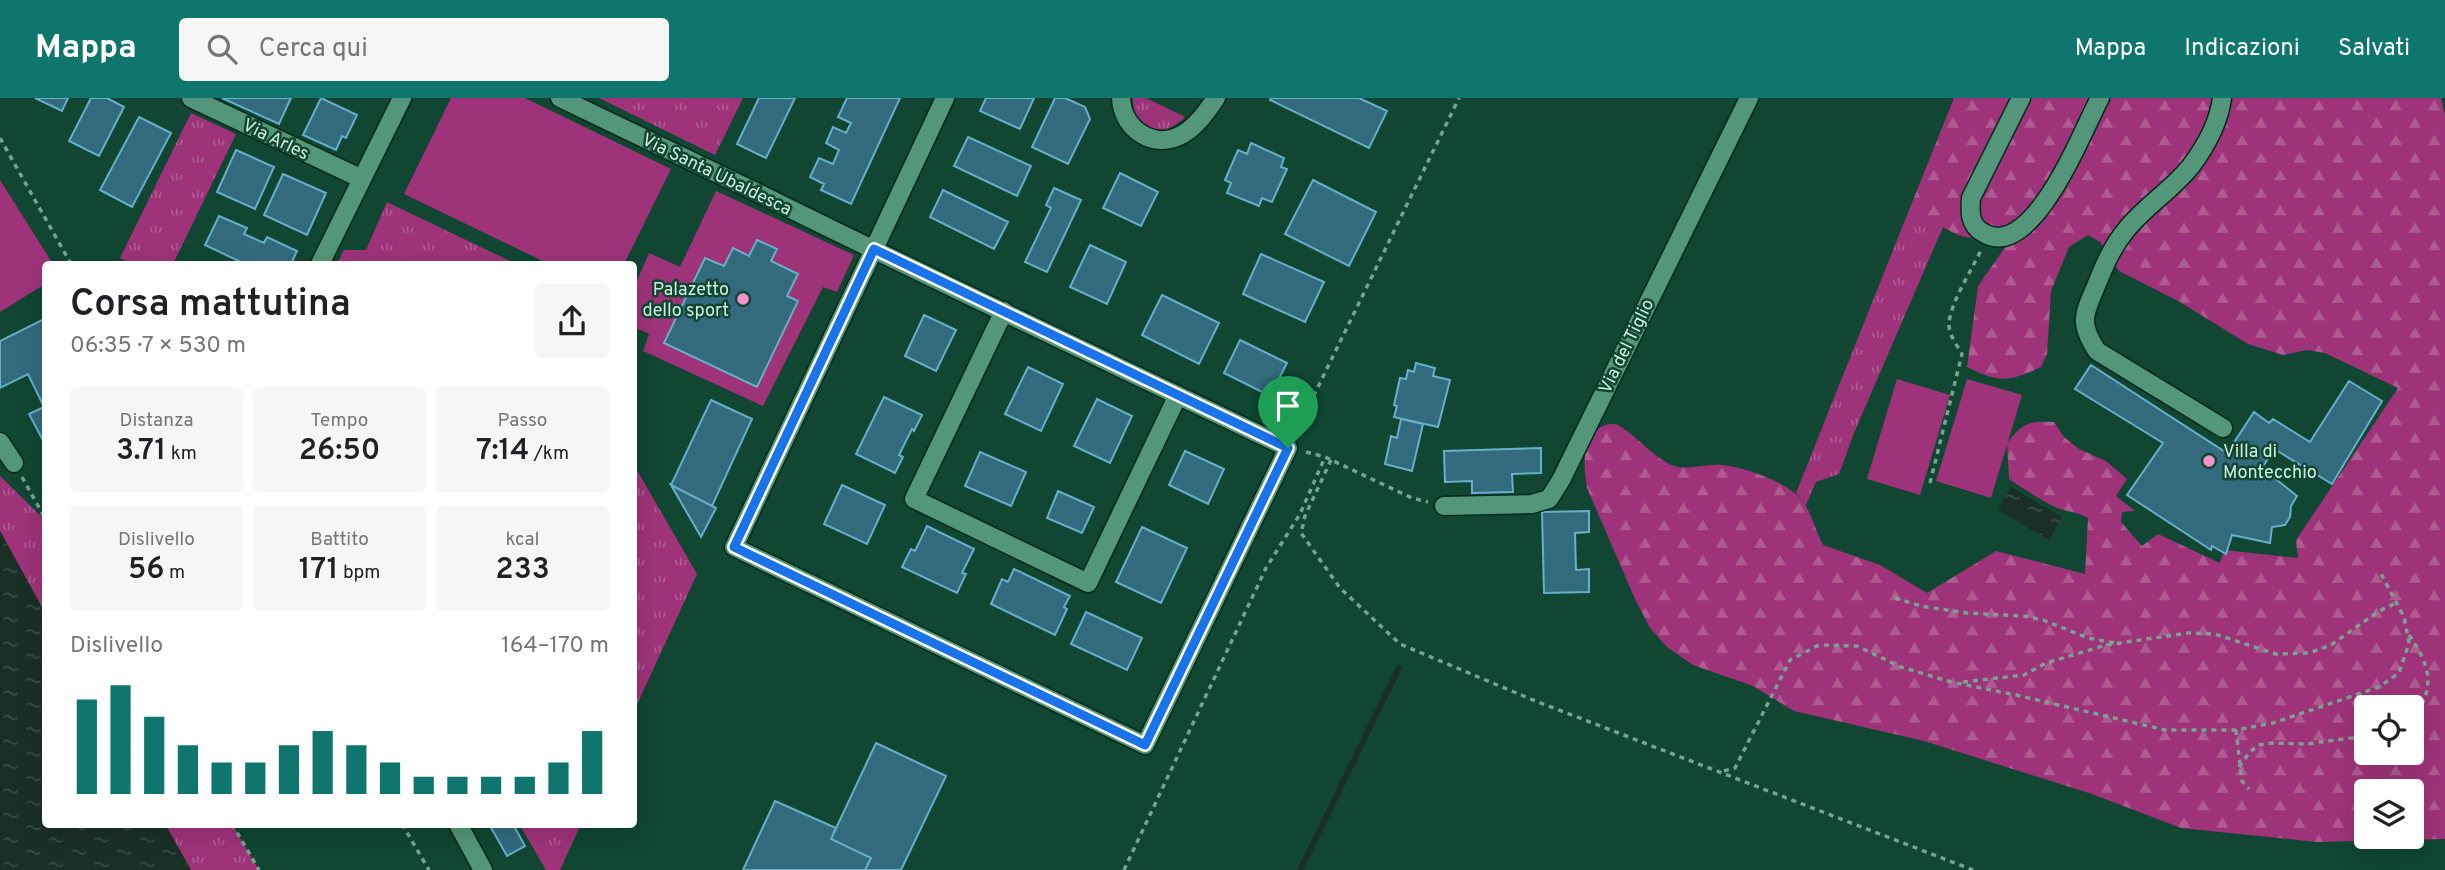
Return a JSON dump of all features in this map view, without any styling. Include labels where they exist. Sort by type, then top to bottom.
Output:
[{"type":"street","name":"Via Arles","points":[[191,98],[362,179]]},
{"type":"street","points":[[321,261],[402,98]]},
{"type":"street","name":"Via Santa Ubaldesca","points":[[560,98],[1288,448]]},
{"type":"street","points":[[946,98],[734,547],[1145,745],[1288,448]]},
{"type":"street","points":[[1121,98],[1121,110],[1130,126],[1147,138],[1161,140],[1184,134],[1202,117],[1216,98]]},
{"type":"street","name":"Via del Tiglio","points":[[1444,506],[1532,504],[1549,499],[1749,98]]},
{"type":"street","points":[[2021,98],[1971,198],[1970,215],[1977,229],[1988,236],[2001,237],[2016,231],[2035,216],[2049,198],[2100,98]]},
{"type":"street","points":[[2222,98],[2207,143],[2192,165],[2176,184],[2128,227],[2114,246],[2084,318],[2086,333],[2097,351],[2223,428]]},
{"type":"street","points":[[1004,311],[914,499],[1088,583],[1178,395]]},
{"type":"street","points":[[0,442],[14,463]]},
{"type":"street","points":[[460,828],[483,870]]},
{"type":"path","points":[[1444,506],[1412,498],[1325,457],[1288,448],[1459,98]]},
{"type":"path","points":[[0,138],[69,261]]},
{"type":"path","points":[[1930,483],[1962,355],[1950,333],[1949,323],[1956,302],[1988,236]]},
{"type":"path","points":[[1124,870],[1266,568],[1300,514],[1325,457]]},
{"type":"path","points":[[1331,460],[1305,516],[1301,533],[1340,588],[1400,644],[1973,870]]},
{"type":"path","points":[[14,463],[42,513]]},
{"type":"path","points":[[1724,771],[1735,768],[1790,660],[1819,645],[1857,646],[1901,667],[1957,683],[2165,730],[2236,730],[2273,723],[2379,687],[2399,673],[2409,643],[2404,617],[2380,572]]},
{"type":"path","points":[[1895,598],[1921,606],[1967,613],[2043,620],[2088,638],[2117,643]]},
{"type":"path","points":[[1957,683],[2024,675],[2046,663],[2117,643],[2188,633],[2215,634],[2276,654],[2309,653],[2331,645],[2379,611],[2396,603]]},
{"type":"path","points":[[2407,633],[2428,668],[2428,689],[2424,697]]},
{"type":"path","points":[[2236,730],[2242,781],[2249,789]]},
{"type":"path","points":[[2239,767],[2258,745],[2306,744],[2354,738]]},
{"type":"path","points":[[234,828],[258,870]]},
{"type":"path","points":[[404,828],[429,870]]},
{"type":"green space","points":[[451,98],[525,98],[671,169],[625,261],[543,261],[404,194]]},
{"type":"green space","points":[[599,98],[743,98],[715,155]]},
{"type":"green space","points":[[1133,98],[1146,98],[1185,117],[1167,129],[1150,129],[1138,119]]},
{"type":"green space","points":[[1954,98],[2441,98],[2445,115],[2445,839],[2424,839],[2424,779],[2354,779],[2354,841],[2317,842],[2181,828],[2092,794],[1924,741],[1794,711],[1753,686],[1693,665],[1667,647],[1650,628],[1587,488],[1587,445],[1596,430],[1605,425],[1618,425],[1669,464],[1688,467],[1732,466],[1781,484],[1806,506],[1823,545],[1880,565],[1927,593],[1996,551],[2085,574],[2088,518],[2055,507],[2009,479],[2007,443],[2022,427],[2038,422],[2054,422],[2064,437],[2079,449],[2106,461],[2127,479],[2116,496],[2135,511],[2122,512],[2121,522],[2142,546],[2158,534],[2220,563],[2224,550],[2298,558],[2296,540],[2398,388],[2325,353],[2307,350],[2283,355],[2248,344],[2180,302],[2119,271],[2100,242],[2088,235],[2069,247],[2051,291],[2047,354],[2041,367],[2012,378],[1988,376],[1967,367],[1978,286],[2006,246],[1958,235],[1909,210]]},
{"type":"green space","points":[[191,113],[236,134],[174,261],[126,261],[120,258]]},
{"type":"green space","points":[[0,180],[51,261],[42,261],[42,286],[0,312]]},
{"type":"green space","points":[[716,191],[854,255],[837,292],[823,287],[763,406],[643,351],[649,334],[637,328],[637,280],[649,253],[680,267]]},
{"type":"green space","points":[[387,202],[509,261],[338,261],[344,250],[366,250]]},
{"type":"green space","points":[[1909,210],[1943,227],[1839,474],[1816,482],[1806,505],[1796,493]]},
{"type":"green space","points":[[1897,379],[1950,395],[1920,495],[1867,479]]},
{"type":"green space","points":[[1967,379],[2022,395],[1991,498],[1936,481]]},
{"type":"green space","points":[[637,470],[697,574],[637,704]]},
{"type":"green space","points":[[0,476],[42,517],[42,608],[0,531]]},
{"type":"green space","points":[[167,828],[234,828],[259,870],[191,870]]},
{"type":"green space","points":[[521,828],[579,828],[560,870],[546,870]]},
{"type":"water","points":[[2011,487],[2062,517],[2049,540],[1998,510]]},
{"type":"water","points":[[0,531],[42,608],[42,828],[167,828],[191,870],[0,870]]},
{"type":"building","points":[[35,98],[68,98],[62,111]]},
{"type":"building","points":[[91,98],[107,98],[124,107],[99,156],[69,141]]},
{"type":"building","points":[[222,98],[291,98],[279,124]]},
{"type":"building","points":[[321,98],[357,115],[346,138],[342,136],[336,150],[303,135]]},
{"type":"building","points":[[759,98],[795,98],[766,158],[737,144]]},
{"type":"building","points":[[847,98],[900,98],[851,204],[821,190],[824,184],[810,177],[819,158],[833,164],[839,150],[826,143],[833,127],[846,133],[851,123],[838,117]]},
{"type":"building","points":[[986,98],[1034,98],[1020,129],[980,111]]},
{"type":"building","points":[[1055,98],[1065,98],[1085,107],[1090,119],[1068,164],[1032,147]]},
{"type":"building","points":[[1359,98],[1387,111],[1369,148],[1270,100]]},
{"type":"building","points":[[139,117],[171,133],[132,207],[100,190]]},
{"type":"building","points":[[968,137],[1031,166],[1017,196],[954,166]]},
{"type":"building","points":[[1251,143],[1284,158],[1281,167],[1287,169],[1272,202],[1262,198],[1259,206],[1227,193],[1231,183],[1225,180],[1238,150],[1247,154]]},
{"type":"building","points":[[236,150],[274,167],[255,209],[217,192]]},
{"type":"building","points":[[1120,173],[1158,192],[1141,226],[1103,208]]},
{"type":"building","points":[[283,174],[326,193],[307,235],[264,215]]},
{"type":"building","points":[[1313,180],[1376,212],[1349,266],[1285,234]]},
{"type":"building","points":[[1054,188],[1081,200],[1047,272],[1025,262],[1051,208],[1046,205]]},
{"type":"building","points":[[943,190],[1008,222],[994,249],[930,217]]},
{"type":"building","points":[[219,216],[247,228],[244,234],[264,243],[267,237],[297,251],[292,261],[239,261],[205,245]]},
{"type":"building","points":[[757,240],[777,249],[771,261],[798,274],[787,296],[798,301],[757,387],[664,343],[705,258],[724,266],[733,248],[749,256]]},
{"type":"building","points":[[1090,245],[1126,262],[1107,304],[1070,287]]},
{"type":"building","points":[[1261,254],[1324,282],[1305,322],[1243,294]]},
{"type":"building","points":[[1162,295],[1219,323],[1199,364],[1142,335]]},
{"type":"building","points":[[924,315],[956,330],[936,371],[905,356]]},
{"type":"building","points":[[42,320],[42,403],[28,374],[0,388],[0,341]]},
{"type":"building","points":[[1240,340],[1287,363],[1270,396],[1224,373]]},
{"type":"building","points":[[1416,363],[1435,368],[1433,376],[1450,380],[1438,427],[1394,417],[1400,378],[1406,379],[1408,370],[1414,372]]},
{"type":"building","name":"Villa di Montecchio","points":[[2091,365],[2227,453],[2254,412],[2269,423],[2273,419],[2310,442],[2349,381],[2382,401],[2332,484],[2274,449],[2262,468],[2297,496],[2291,506],[2290,517],[2285,525],[2272,527],[2270,543],[2232,535],[2226,554],[2212,546],[2211,550],[2127,495],[2163,443],[2075,389]]},
{"type":"building","points":[[1028,367],[1063,384],[1041,431],[1005,414]]},
{"type":"building","points":[[884,397],[922,415],[899,455],[903,457],[895,473],[856,454]]},
{"type":"building","points":[[1097,399],[1132,416],[1110,463],[1074,446]]},
{"type":"building","points":[[711,400],[752,419],[712,506],[671,485]]},
{"type":"building","points":[[42,408],[42,438],[29,414]]},
{"type":"building","points":[[1401,419],[1423,424],[1412,471],[1385,464],[1391,436],[1397,438]]},
{"type":"building","points":[[1541,448],[1541,473],[1512,474],[1513,492],[1472,493],[1472,481],[1445,482],[1444,451]]},
{"type":"building","points":[[1185,451],[1224,469],[1208,504],[1169,485]]},
{"type":"building","points":[[980,452],[1026,472],[1011,506],[965,486]]},
{"type":"building","points":[[671,485],[716,508],[701,537]]},
{"type":"building","points":[[842,485],[885,505],[867,544],[824,524]]},
{"type":"building","points":[[1058,491],[1094,507],[1082,533],[1047,518]]},
{"type":"building","points":[[1589,511],[1589,532],[1575,533],[1576,570],[1589,569],[1589,592],[1544,593],[1542,512]]},
{"type":"building","points":[[927,526],[974,549],[962,573],[966,574],[957,593],[902,567],[911,549],[915,551]]},
{"type":"building","points":[[1142,527],[1187,548],[1161,603],[1116,582]]},
{"type":"building","points":[[1014,569],[1070,596],[1055,635],[991,604],[1002,579],[1008,582]]},
{"type":"building","points":[[1086,612],[1142,638],[1127,670],[1071,644]]},
{"type":"building","points":[[876,743],[946,776],[901,870],[865,870],[871,858],[831,839]]},
{"type":"building","points":[[775,801],[836,828],[831,839],[871,858],[865,870],[743,870]]},
{"type":"building","points":[[491,828],[515,828],[525,846],[507,856]]},
{"type":"waterway","points":[[1300,870],[1399,668]]},
{"type":"place","name":"Palazetto dello sport","points":[[743,299]]},
{"type":"place","name":"Villa di Montecchio","points":[[2209,461]]},
{"type":"route","points":[[874,249],[1288,448],[1145,745],[734,547],[874,249]]}]
